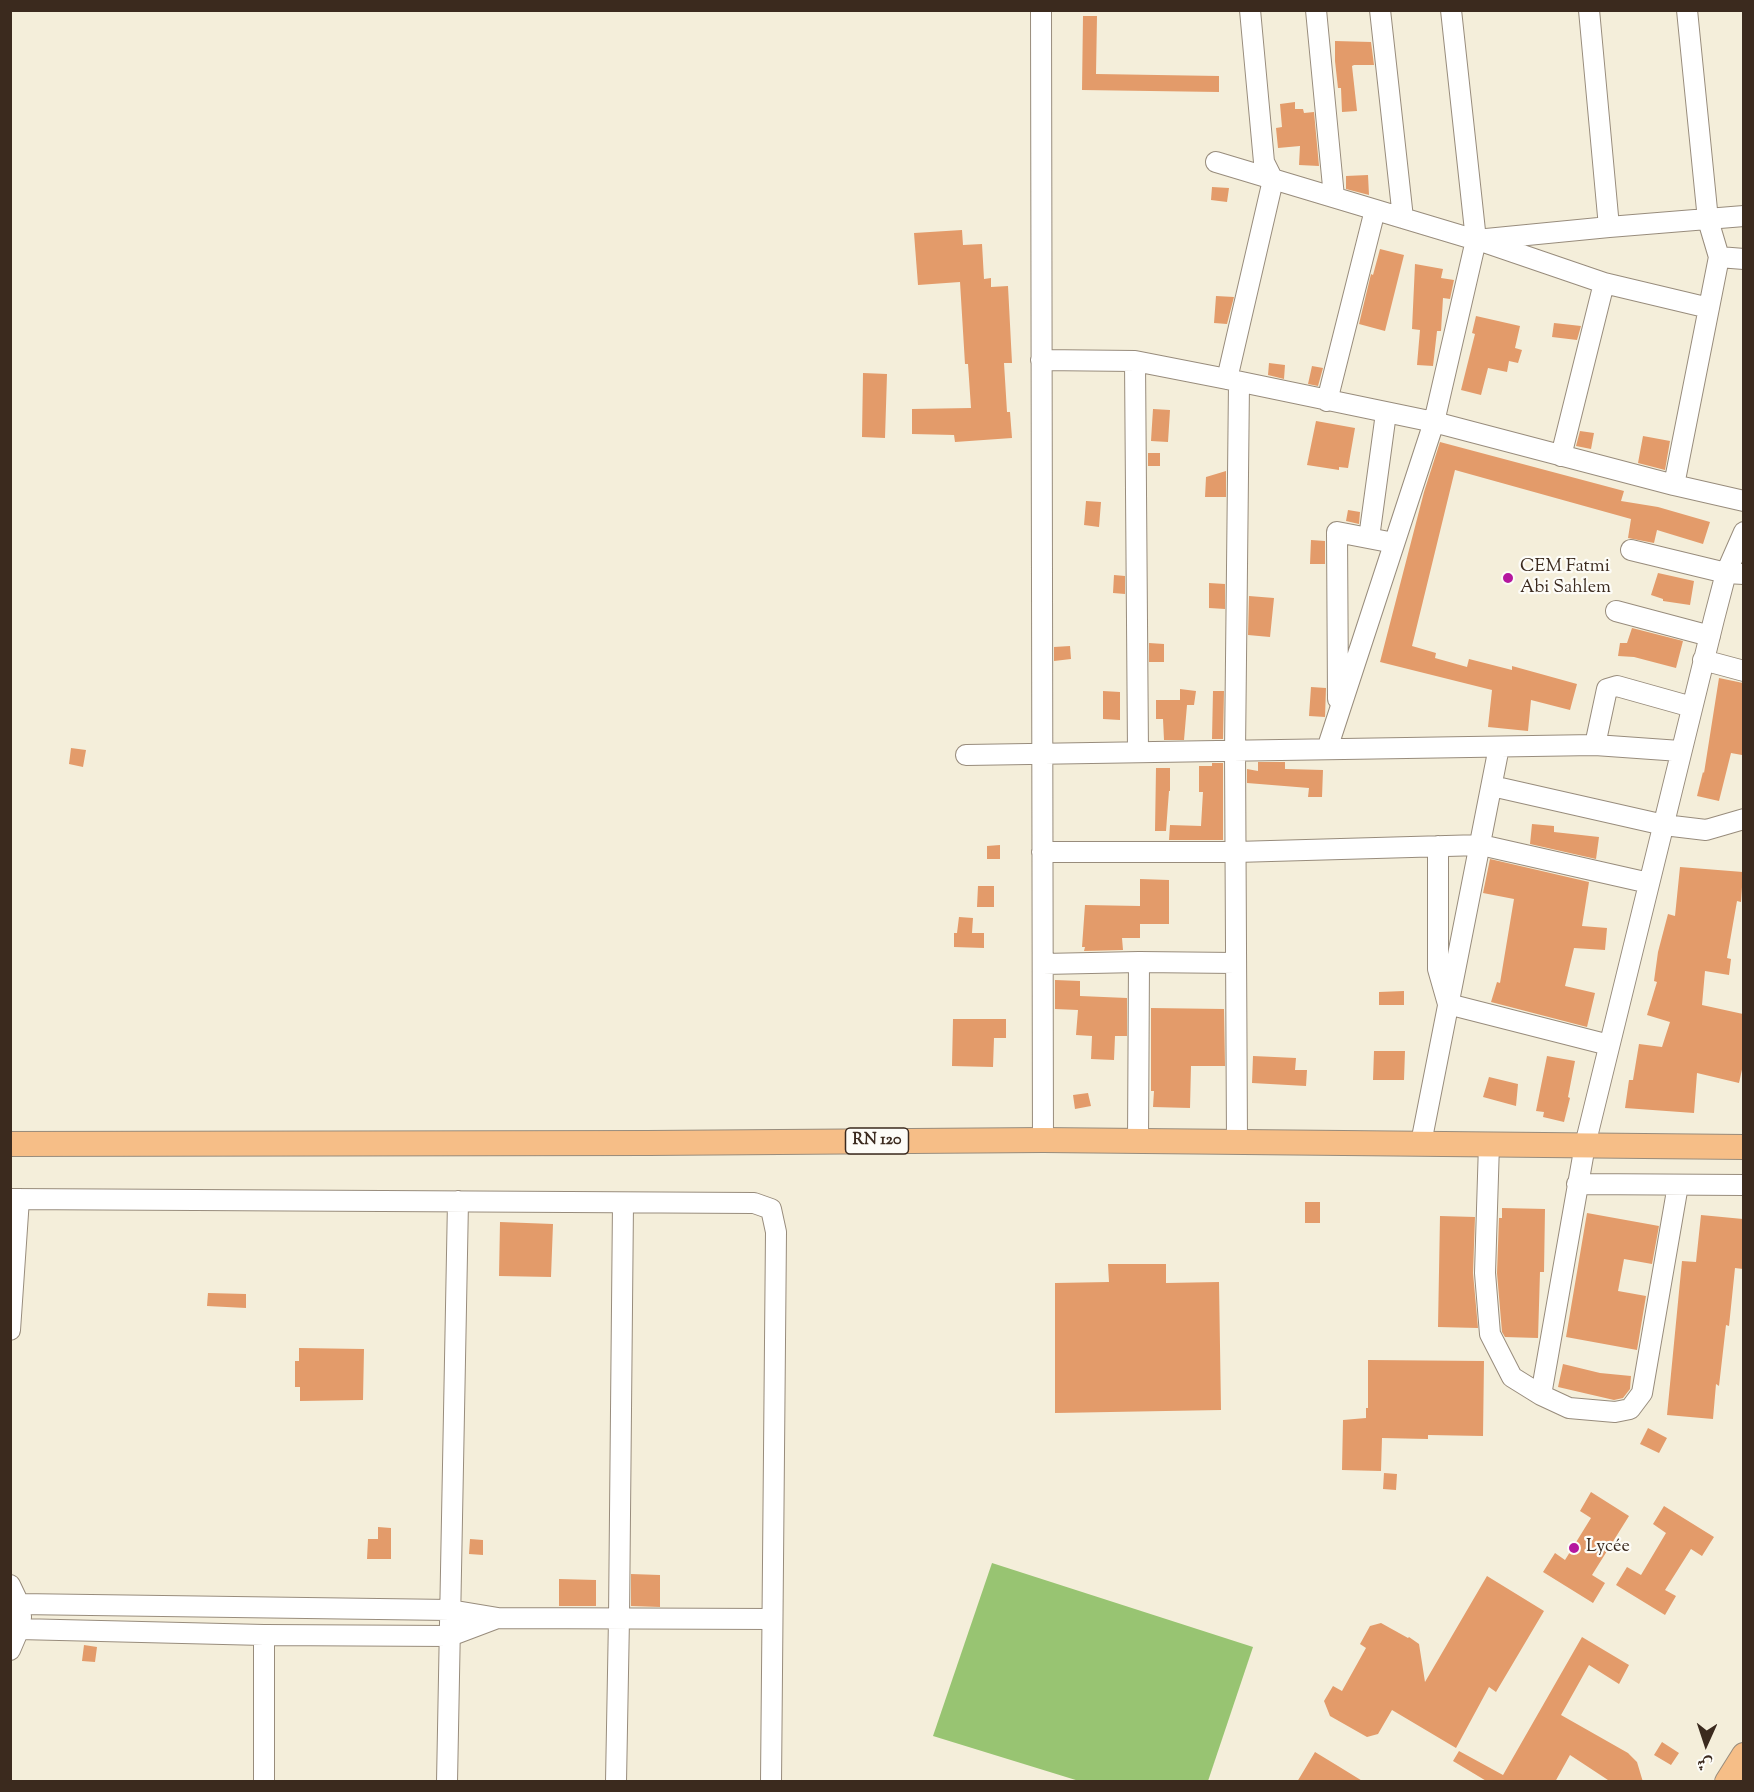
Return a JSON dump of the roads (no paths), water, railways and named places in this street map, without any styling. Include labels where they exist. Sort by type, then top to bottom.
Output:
[{"type":"main road","name":"RN 120","points":[[10,1144],[1043,1140],[1743,1147]]},
{"type":"main road","points":[[1727,1782],[1743,1755]]},
{"type":"street","points":[[1041,10],[1043,1140]]},
{"type":"street","points":[[1237,1142],[1233,381],[1274,180],[1264,162],[1250,10]]},
{"type":"street","points":[[1316,10],[1334,197]]},
{"type":"street","points":[[1380,10],[1403,218]]},
{"type":"street","points":[[1327,749],[1434,422],[1476,240],[1451,10]]},
{"type":"street","points":[[1589,10],[1609,227]]},
{"type":"street","points":[[1674,485],[1719,256],[1708,220],[1687,10]]},
{"type":"street","points":[[1216,162],[1476,240],[1604,283],[1708,308]]},
{"type":"street","points":[[1327,401],[1375,210]]},
{"type":"street","points":[[1476,240],[1743,216]]},
{"type":"street","points":[[1719,256],[1743,259]]},
{"type":"street","points":[[1561,456],[1604,283]]},
{"type":"street","points":[[1041,360],[1135,361],[1434,422],[1743,501]]},
{"type":"street","points":[[1135,361],[1137,752]]},
{"type":"street","points":[[1369,538],[1386,412]]},
{"type":"street","points":[[1338,717],[1337,532],[1394,543]]},
{"type":"street","points":[[1541,1395],[1585,1145],[1703,660],[1710,636],[1735,574],[1743,532]]},
{"type":"street","points":[[1630,550],[1735,574]]},
{"type":"street","points":[[1616,611],[1710,636]]},
{"type":"street","points":[[1703,660],[1743,671]]},
{"type":"street","points":[[1595,745],[1607,689],[1617,686],[1692,706]]},
{"type":"street","points":[[966,755],[1595,745],[1680,751]]},
{"type":"street","points":[[1421,1143],[1499,747]]},
{"type":"street","points":[[1492,786],[1664,825],[1706,830],[1743,819]]},
{"type":"street","points":[[1042,852],[1236,852],[1481,845],[1648,883]]},
{"type":"street","points":[[1438,846],[1438,969],[1448,1004]]},
{"type":"street","points":[[1138,1141],[1139,962]]},
{"type":"street","points":[[1043,964],[1236,963]]},
{"type":"street","points":[[1448,1004],[1609,1045]]},
{"type":"street","points":[[1489,1144],[1485,1273],[1490,1334],[1512,1377],[1541,1395],[1569,1408],[1615,1412],[1630,1409],[1642,1393],[1678,1185]]},
{"type":"street","points":[[1577,1184],[1743,1185]]},
{"type":"street","points":[[10,1330],[15,1199],[754,1203],[771,1209],[776,1232],[771,1782]]},
{"type":"street","points":[[447,1782],[458,1201]]},
{"type":"street","points":[[616,1782],[623,1203]]},
{"type":"street","points":[[10,1585],[19,1604],[21,1617],[19,1629],[10,1650]]},
{"type":"street","points":[[19,1604],[450,1610],[498,1618],[772,1620]]},
{"type":"street","points":[[19,1629],[264,1635],[450,1636],[498,1618]]},
{"type":"street","points":[[264,1635],[264,1782]]},
{"type":"place","name":"CEM Fatmi Abi Sahlem","points":[[1508,578]]},
{"type":"place","name":"Lycée","points":[[1574,1548]]}]
